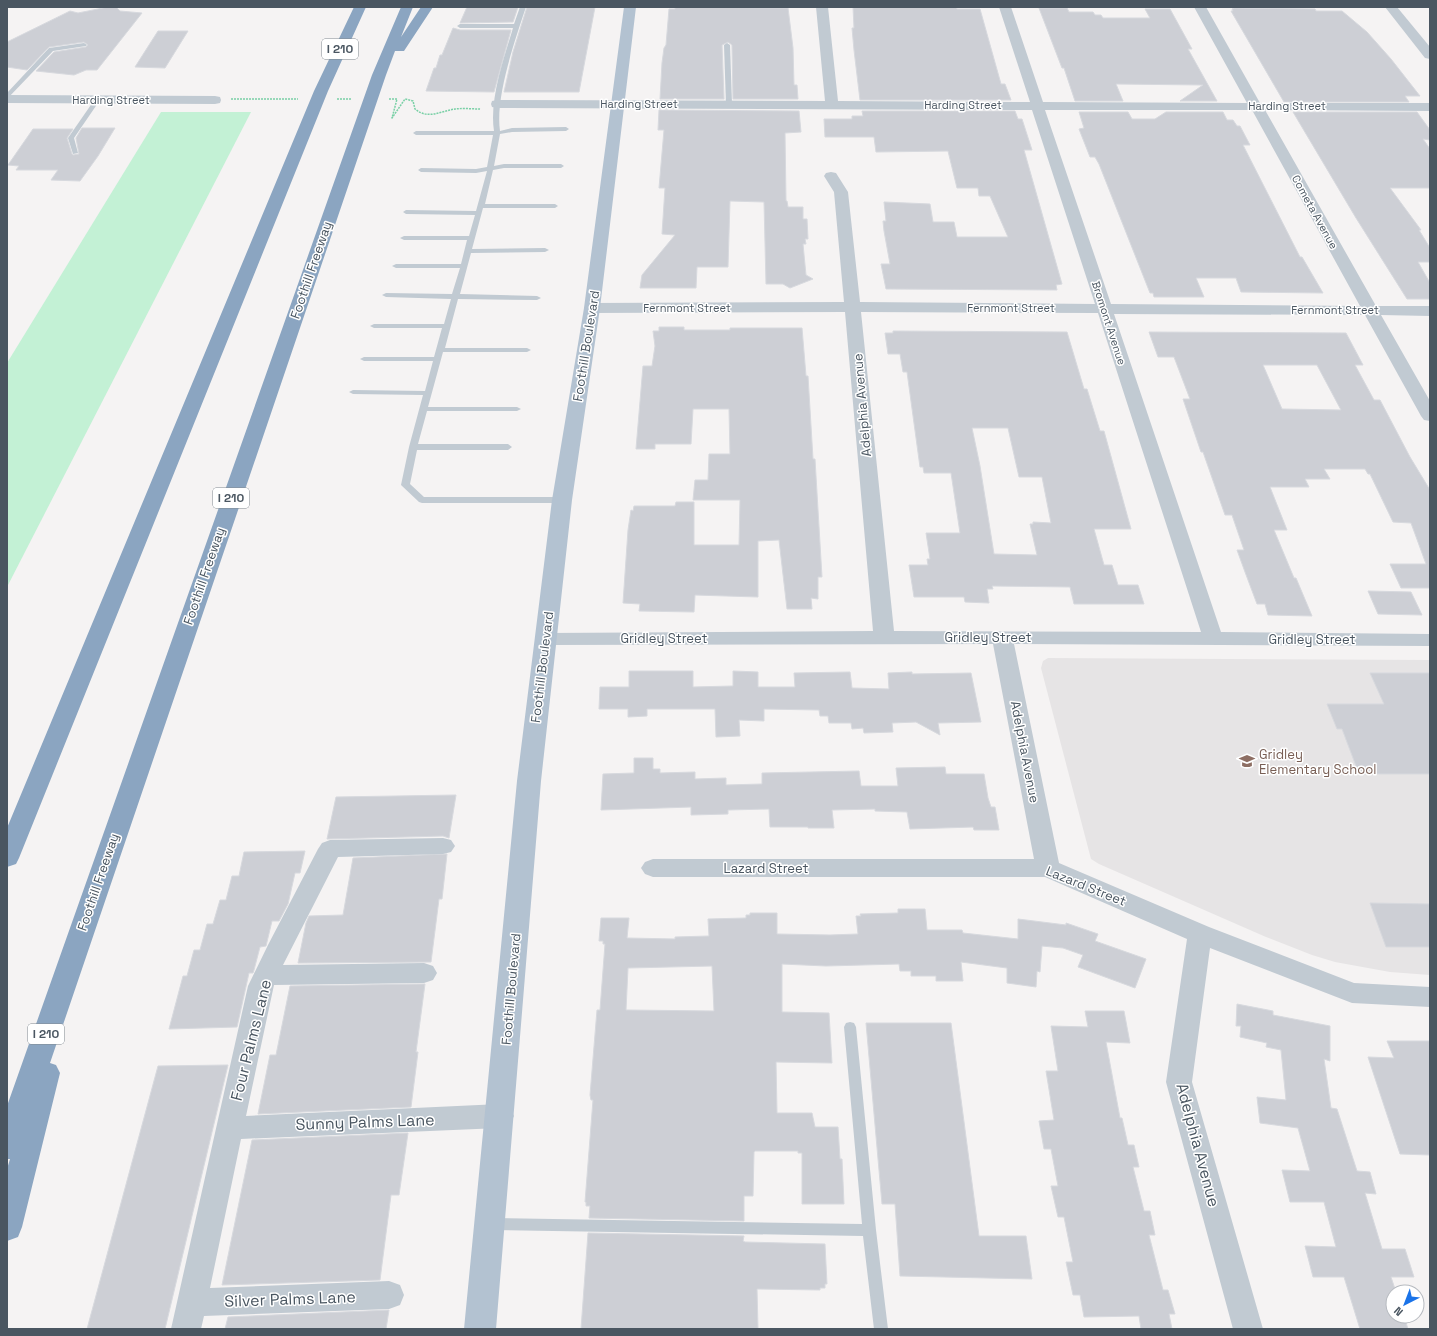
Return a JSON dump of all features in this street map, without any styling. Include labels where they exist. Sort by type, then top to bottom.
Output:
[{"type":"highway","name":"I 210","points":[[7,858],[321,90],[360,7]]},
{"type":"highway","name":"Foothill Freeway","points":[[7,1147],[84,921],[379,75],[407,7]]},
{"type":"highway","points":[[379,75],[406,40],[427,7]]},
{"type":"highway","points":[[321,90],[339,22]]},
{"type":"highway","points":[[7,1227],[84,921]]},
{"type":"main road","name":"Foothill Boulevard","points":[[480,1329],[529,781],[545,639],[562,500],[592,308],[630,7]]},
{"type":"street","points":[[822,7],[832,104]]},
{"type":"street","name":"Bromont Avenue","points":[[1005,7],[1213,638]]},
{"type":"street","name":"Cometa Avenue","points":[[1200,7],[1430,416]]},
{"type":"street","points":[[1391,7],[1430,55]]},
{"type":"street","name":"Harding Street","points":[[7,98],[215,100]]},
{"type":"street","name":"Harding Street","points":[[496,107],[618,104],[1430,107]]},
{"type":"street","name":"Adelphia Avenue","points":[[831,176],[841,192],[884,637]]},
{"type":"street","name":"Fernmont Street","points":[[592,308],[852,307],[1430,311]]},
{"type":"street","name":"Adelphia Avenue","points":[[1002,637],[1048,868]]},
{"type":"street","name":"Gridley Street","points":[[545,639],[1002,637],[1430,640]]},
{"type":"street","name":"Four Palms Lane","points":[[189,1316],[261,986],[330,849],[443,846]]},
{"type":"street","name":"Lazard Street","points":[[653,868],[1048,868],[1200,934],[1352,993],[1430,997]]},
{"type":"street","name":"Adelphia Avenue","points":[[1200,934],[1179,1082],[1248,1329]]},
{"type":"street","points":[[266,975],[424,972]]},
{"type":"street","name":"Sunny Palms Lane","points":[[229,1128],[500,1116]]},
{"type":"street","name":"Silver Palms Lane","points":[[189,1316],[389,1295]]},
{"type":"lane","points":[[523,7],[516,26],[496,107],[495,127],[497,133],[490,170],[413,447],[405,485],[422,500],[562,500]]},
{"type":"lane","points":[[460,26],[516,26]]},
{"type":"lane","points":[[7,98],[51,49],[84,45]]},
{"type":"lane","points":[[727,45],[729,104]]},
{"type":"lane","points":[[75,153],[71,138],[97,100]]},
{"type":"lane","points":[[416,133],[479,134],[512,130],[566,129]]},
{"type":"lane","points":[[421,170],[490,170],[504,166],[561,166]]},
{"type":"lane","points":[[406,212],[555,206]]},
{"type":"lane","points":[[404,238],[471,238]]},
{"type":"lane","points":[[468,250],[545,250]]},
{"type":"lane","points":[[396,266],[464,266]]},
{"type":"lane","points":[[386,295],[537,298]]},
{"type":"lane","points":[[374,326],[447,326]]},
{"type":"lane","points":[[440,350],[527,350]]},
{"type":"lane","points":[[364,359],[438,359]]},
{"type":"lane","points":[[353,392],[428,393]]},
{"type":"lane","points":[[424,410],[517,409]]},
{"type":"lane","points":[[413,447],[508,446]]},
{"type":"lane","points":[[850,1027],[869,1230],[881,1329]]},
{"type":"lane","points":[[490,1224],[869,1230]]},
{"type":"path","points":[[405,99],[414,101],[415,109],[422,114],[431,114],[457,109],[496,107]]},
{"type":"shaded area","name":"Gridley Elementary School","points":[[1048,658],[1430,660],[1430,975],[1390,972],[1335,962],[1312,955],[1266,937],[1099,864],[1091,859],[1041,668],[1043,661]]},
{"type":"green space","points":[[161,112],[251,112],[7,587],[7,363]]},
{"type":"building","points":[[108,7],[116,7],[120,11],[142,13],[97,70],[86,70],[74,75],[36,71],[54,52],[86,47],[88,45],[84,42],[49,47],[27,70],[7,67],[7,42],[70,11],[78,13]]},
{"type":"building","points":[[467,7],[518,7],[513,22],[460,23]]},
{"type":"building","points":[[527,7],[595,7],[579,92],[504,92],[513,52]]},
{"type":"building","points":[[675,7],[788,8],[793,48],[794,85],[797,85],[798,99],[733,99],[732,45],[728,42],[722,45],[724,99],[660,99],[662,63],[664,48],[666,45],[669,9],[675,9]]},
{"type":"building","points":[[853,7],[956,7],[957,9],[980,9],[1001,84],[1005,84],[1011,100],[860,100],[852,28],[854,28]]},
{"type":"building","points":[[1039,8],[1067,8],[1069,12],[1093,12],[1095,15],[1101,15],[1103,18],[1150,18],[1145,9],[1170,9],[1192,49],[1188,49],[1217,101],[1180,101],[1203,85],[1116,84],[1123,101],[1075,101],[1064,68],[1062,68]]},
{"type":"building","points":[[1232,9],[1315,9],[1316,11],[1342,11],[1367,32],[1391,59],[1420,96],[1405,96],[1409,102],[1284,102],[1231,11],[1233,11]]},
{"type":"building","points":[[453,28],[460,30],[511,30],[494,92],[426,91],[434,68],[436,68],[440,55],[442,55]]},
{"type":"building","points":[[158,31],[188,31],[165,68],[135,67]]},
{"type":"building","points":[[659,110],[799,111],[801,132],[785,133],[786,201],[788,207],[803,207],[803,219],[807,219],[808,239],[805,239],[806,244],[803,244],[806,275],[813,279],[790,288],[783,284],[766,284],[764,202],[730,201],[728,267],[697,267],[696,288],[640,288],[642,275],[675,235],[662,234],[665,188],[659,188],[664,130],[658,130]]},
{"type":"building","points":[[862,111],[1015,111],[1018,119],[1022,119],[1032,150],[1024,150],[1062,284],[1056,285],[1057,290],[886,289],[881,264],[890,264],[883,221],[886,221],[884,202],[930,204],[933,222],[954,222],[957,237],[1008,237],[990,196],[979,196],[978,188],[957,188],[948,151],[876,152],[874,137],[825,137],[824,119],[852,119],[852,116],[863,116]]},
{"type":"building","points":[[1079,112],[1128,112],[1132,119],[1155,119],[1166,112],[1223,112],[1227,120],[1233,120],[1237,126],[1240,126],[1250,145],[1243,145],[1300,257],[1302,257],[1323,293],[1241,292],[1236,278],[1196,278],[1204,297],[1154,297],[1153,293],[1150,293],[1099,164],[1095,157],[1090,157],[1079,129],[1084,128]]},
{"type":"building","points":[[1293,112],[1417,112],[1430,130],[1430,140],[1423,139],[1430,149],[1430,188],[1390,188],[1421,230],[1419,230],[1430,248],[1430,262],[1418,262],[1430,283],[1430,299],[1407,299],[1356,218]]},
{"type":"building","points":[[82,128],[115,128],[98,156],[80,181],[51,180],[58,170],[16,170],[19,166],[8,165],[33,129],[73,129],[67,138],[72,154],[79,154],[76,138]]},
{"type":"building","points":[[659,327],[684,327],[684,330],[730,330],[730,328],[802,328],[806,376],[808,376],[813,459],[815,459],[822,577],[818,577],[818,599],[811,598],[812,609],[787,609],[779,540],[758,541],[758,597],[695,595],[694,612],[639,611],[640,604],[623,603],[628,530],[631,510],[633,511],[634,506],[675,506],[676,502],[694,502],[694,545],[739,545],[740,500],[693,500],[695,480],[708,480],[709,454],[730,454],[729,409],[693,409],[691,444],[655,444],[655,449],[636,449],[643,366],[652,366],[655,346],[653,331],[659,331]]},
{"type":"building","points":[[893,331],[1067,332],[1084,389],[1087,389],[1100,431],[1104,431],[1131,529],[1094,529],[1104,565],[1112,565],[1118,585],[1138,585],[1144,604],[1074,604],[1070,587],[992,586],[993,589],[987,589],[989,603],[965,602],[964,597],[914,597],[909,565],[928,565],[927,559],[930,559],[926,533],[960,533],[951,473],[924,473],[923,467],[920,467],[907,372],[903,372],[900,354],[888,354],[885,333],[893,333]],"holes":[[[972,428],[1008,428],[1019,477],[1042,477],[1051,523],[1033,522],[1033,524],[1030,524],[1037,555],[994,554],[980,466]]]},
{"type":"building","points":[[1149,332],[1346,333],[1363,365],[1355,365],[1374,400],[1380,400],[1410,457],[1430,490],[1430,588],[1401,588],[1390,564],[1426,564],[1411,523],[1393,522],[1370,474],[1368,474],[1365,469],[1324,469],[1330,479],[1305,479],[1309,487],[1270,487],[1287,530],[1274,530],[1312,616],[1268,615],[1265,604],[1257,604],[1237,550],[1244,550],[1232,515],[1225,515],[1203,452],[1201,452],[1183,399],[1190,399],[1174,357],[1158,357]],"holes":[[[1263,365],[1317,365],[1341,410],[1282,409]]]},
{"type":"building","points":[[1368,591],[1411,592],[1422,615],[1378,614]]},
{"type":"building","points":[[629,671],[693,671],[693,687],[733,686],[733,671],[758,672],[758,687],[795,687],[794,673],[850,672],[852,688],[889,689],[888,673],[971,673],[981,722],[938,723],[940,735],[916,722],[892,723],[893,732],[864,733],[863,728],[852,729],[851,723],[829,723],[828,716],[820,716],[819,710],[764,709],[764,721],[739,720],[740,736],[716,737],[715,709],[647,709],[647,716],[628,717],[628,709],[599,709],[600,687],[629,687]]},
{"type":"building","points":[[1370,673],[1430,673],[1430,774],[1359,774],[1342,729],[1337,729],[1327,704],[1384,704]]},
{"type":"building","points":[[634,758],[653,758],[653,769],[660,769],[660,773],[695,772],[695,779],[726,778],[726,785],[762,784],[762,773],[859,771],[861,786],[898,786],[896,768],[945,767],[946,774],[984,774],[988,798],[991,807],[995,807],[999,830],[974,830],[973,827],[910,829],[907,812],[875,811],[875,809],[832,810],[834,828],[770,827],[769,809],[728,810],[728,814],[691,815],[691,807],[601,810],[603,774],[634,773]]},
{"type":"building","points":[[456,795],[449,838],[443,836],[327,839],[336,797]]},
{"type":"building","points":[[305,851],[300,873],[295,873],[288,904],[279,921],[272,921],[266,946],[260,947],[253,973],[249,973],[237,1027],[169,1029],[183,976],[187,976],[194,950],[200,950],[207,924],[213,924],[220,900],[226,900],[232,876],[239,876],[244,852]]},
{"type":"building","points":[[447,854],[442,899],[439,899],[431,962],[298,963],[306,923],[309,916],[343,915],[353,858]]},
{"type":"building","points":[[1370,903],[1430,904],[1430,947],[1386,947]]},
{"type":"building","points":[[898,909],[925,909],[927,930],[962,930],[963,933],[1018,939],[1018,919],[1066,925],[1066,923],[1098,934],[1095,941],[1146,959],[1135,988],[1078,967],[1083,955],[1063,948],[1042,946],[1040,972],[1037,971],[1036,987],[1007,983],[1007,968],[961,962],[963,981],[936,981],[936,976],[911,976],[911,971],[900,971],[899,964],[826,966],[782,964],[782,1012],[829,1013],[832,1063],[776,1062],[777,1113],[812,1113],[815,1127],[838,1127],[840,1159],[842,1159],[844,1204],[802,1204],[802,1153],[798,1153],[798,1151],[755,1151],[753,1196],[744,1196],[744,1221],[589,1218],[590,1206],[586,1206],[585,1202],[593,1100],[591,1100],[590,1095],[597,1010],[600,1010],[605,944],[603,944],[603,941],[599,941],[601,918],[629,918],[627,938],[675,939],[675,937],[709,936],[708,919],[746,918],[746,915],[750,915],[750,913],[777,913],[777,934],[830,935],[858,934],[856,916],[861,916],[860,914],[898,913]],"holes":[[[712,966],[714,1011],[626,1010],[628,968]]]},
{"type":"building","points":[[425,984],[416,1052],[418,1052],[411,1107],[258,1114],[270,1055],[276,1055],[290,986]]},
{"type":"building","points":[[1237,1004],[1273,1011],[1273,1015],[1330,1026],[1330,1061],[1324,1059],[1331,1108],[1337,1109],[1357,1171],[1370,1172],[1376,1194],[1365,1193],[1382,1249],[1405,1249],[1414,1277],[1391,1277],[1393,1284],[1385,1284],[1385,1324],[1406,1324],[1408,1329],[1360,1329],[1344,1277],[1313,1277],[1305,1246],[1336,1247],[1324,1202],[1290,1202],[1282,1170],[1310,1171],[1298,1128],[1260,1123],[1257,1097],[1286,1100],[1281,1050],[1266,1047],[1267,1043],[1240,1037],[1241,1026],[1236,1026]]},
{"type":"building","points":[[1085,1011],[1124,1011],[1130,1043],[1106,1042],[1120,1118],[1122,1118],[1128,1145],[1134,1145],[1139,1167],[1133,1167],[1144,1211],[1150,1211],[1155,1235],[1149,1235],[1163,1290],[1168,1290],[1175,1314],[1169,1314],[1172,1329],[1141,1329],[1139,1316],[1084,1317],[1080,1295],[1073,1295],[1066,1262],[1073,1262],[1064,1217],[1058,1217],[1051,1186],[1058,1186],[1051,1149],[1044,1149],[1039,1121],[1054,1120],[1046,1071],[1058,1071],[1051,1026],[1088,1027]]},
{"type":"building","points":[[866,1023],[951,1023],[979,1236],[1026,1236],[1032,1279],[900,1276],[895,1204],[882,1204]]},
{"type":"building","points":[[1387,1041],[1430,1041],[1430,1155],[1400,1154],[1368,1057],[1394,1058]]},
{"type":"building","points":[[228,1065],[165,1329],[87,1329],[158,1066]]},
{"type":"building","points":[[408,1133],[399,1195],[391,1195],[380,1280],[222,1285],[252,1140]]},
{"type":"building","points":[[588,1233],[744,1236],[743,1241],[745,1242],[825,1244],[827,1284],[825,1284],[825,1288],[820,1288],[820,1290],[757,1289],[758,1329],[581,1329]]},
{"type":"building","points":[[389,1310],[386,1329],[225,1329],[228,1317]]},
{"type":"place","name":"Gridley Elementary School","points":[[1247,761]]}]
